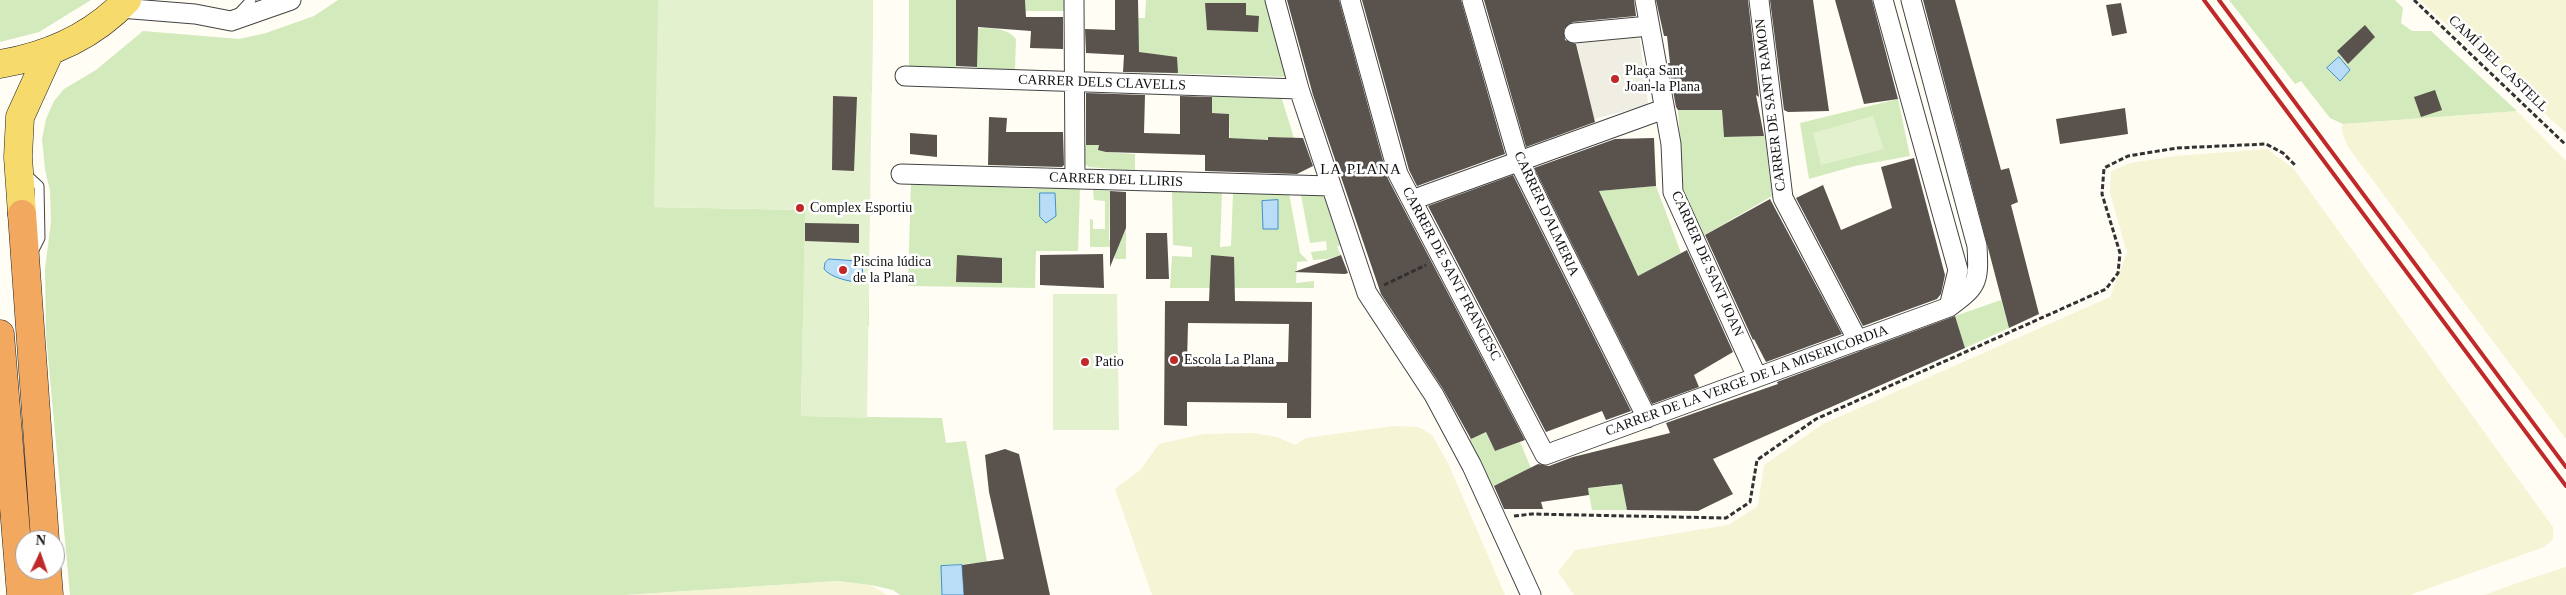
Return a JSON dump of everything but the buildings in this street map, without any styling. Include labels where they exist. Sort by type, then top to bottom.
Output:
[{"type":"highway","points":[[22,214],[44,530]]},
{"type":"highway","points":[[0,334],[21,595]]},
{"type":"highway","points":[[48,580],[49,595]]},
{"type":"main road","points":[[0,64],[50,51],[98,25],[124,4]]},
{"type":"main road","points":[[22,214],[19,168],[20,117],[50,51]]},
{"type":"street","points":[[124,4],[190,7],[231,21],[291,0]]},
{"type":"street","points":[[1074,0],[1075,179]]},
{"type":"street","points":[[1275,0],[1299,89],[1366,294],[1434,395],[1499,520],[1531,595]]},
{"type":"street","name":"CARRER DE SANT FRANCESC","points":[[1350,0],[1398,174],[1545,455]]},
{"type":"street","name":"CARRER D'ALMERIA","points":[[1472,0],[1519,162],[1647,418]]},
{"type":"street","name":"CARRER DE SANT JOAN","points":[[1645,0],[1671,144],[1672,192],[1757,378]]},
{"type":"street","name":"CARRER DE SANT RAMON","points":[[1759,0],[1783,198],[1858,341]]},
{"type":"street","points":[[1883,0],[1958,270],[1949,307]]},
{"type":"street","points":[[1911,0],[1978,246],[1979,274],[1958,270]]},
{"type":"street","points":[[1574,33],[1649,26]]},
{"type":"street","name":"CARRER DELS CLAVELLS","points":[[905,76],[1299,89]]},
{"type":"street","points":[[1412,200],[1664,109]]},
{"type":"street","name":"CARRER DEL LLIRIS","points":[[901,174],[1331,186]]},
{"type":"street","name":"CARRER DE LA VERGE DE LA MISERICORDIA","points":[[1545,455],[1949,307],[1970,292],[1979,274]]},
{"type":"lane","points":[[231,21],[251,0]]},
{"type":"lane","points":[[19,168],[39,186],[40,238],[26,265]]},
{"type":"path","name":"CAMÍ DEL CASTELL","points":[[2414,0],[2566,145]]},
{"type":"path","points":[[1499,520],[1510,516],[1532,514],[1726,518],[1750,502],[1757,460],[1816,419],[2106,289],[2118,273],[2120,253],[2102,194],[2104,168],[2128,156],[2177,148],[2266,144],[2282,153],[2296,165]]},
{"type":"path","points":[[1384,285],[1443,258]]},
{"type":"green space","points":[[0,0],[91,0],[39,32],[0,42]]},
{"type":"green space","points":[[338,0],[873,0],[872,92],[654,207],[806,210],[804,272],[869,294],[869,326],[803,324],[801,416],[942,418],[946,443],[966,441],[987,562],[941,566],[942,595],[900,595],[893,590],[871,585],[837,581],[625,595],[70,595],[46,335],[45,269],[51,222],[50,191],[45,169],[42,139],[46,119],[54,101],[64,89],[96,70],[143,31],[239,39],[266,33],[314,16]]},
{"type":"green space","name":"Complex Esportiu","points":[[658,0],[873,0],[867,418],[801,416],[805,210],[654,207]]},
{"type":"green space","points":[[909,0],[956,0],[956,69],[909,67]]},
{"type":"green space","points":[[1025,0],[1065,0],[1065,11],[1026,11]]},
{"type":"green space","points":[[1146,0],[1269,0],[1289,77],[1159,73],[1159,56],[1144,71],[1145,53],[1133,51],[1138,18],[1145,18]]},
{"type":"green space","points":[[2229,0],[2395,0],[2403,8],[2401,23],[2412,31],[2431,31],[2517,111],[2343,124],[2330,118],[2301,81],[2295,84]]},
{"type":"green space","points":[[2420,0],[2566,0],[2566,133],[2462,39]]},
{"type":"green space","points":[[968,28],[1001,30],[1012,35],[1016,39],[1015,70],[977,69],[977,42]]},
{"type":"green space","points":[[1212,93],[1281,96],[1294,138],[1268,137],[1267,141],[1230,138],[1229,114],[1212,113]]},
{"type":"green space","points":[[1898,99],[1910,156],[1855,166],[1809,179],[1800,123]]},
{"type":"green space","points":[[1678,110],[1722,110],[1724,137],[1765,136],[1772,196],[1703,236],[1684,197]]},
{"type":"green space","points":[[2517,111],[2566,161],[2566,439],[2348,147],[2341,129],[2343,124]]},
{"type":"green space","points":[[1873,116],[1884,149],[1821,165],[1813,133]]},
{"type":"green space","points":[[1081,145],[1099,145],[1099,148],[1105,149],[1106,152],[1135,154],[1135,171],[1089,167],[1083,163]]},
{"type":"green space","points":[[2267,149],[2293,168],[2553,527],[2553,539],[2544,547],[2410,595],[1574,595],[1558,572],[1575,550],[1728,525],[1758,506],[1764,465],[1823,424],[2110,297],[2127,253],[2110,193],[2111,171],[2131,163],[2175,156]]},
{"type":"green space","points":[[911,182],[1036,189],[1037,186],[1080,188],[1078,251],[1036,251],[1035,288],[908,286]]},
{"type":"green space","points":[[1656,186],[1681,253],[1638,276],[1599,191]]},
{"type":"green space","points":[[1093,190],[1110,191],[1109,240],[1120,242],[1126,228],[1126,259],[1115,259],[1114,247],[1090,247],[1090,219],[1093,220],[1093,229],[1105,229],[1105,201],[1094,200]]},
{"type":"green space","points":[[1172,190],[1222,191],[1220,247],[1231,246],[1233,193],[1289,193],[1300,253],[1308,261],[1297,262],[1296,283],[1314,281],[1314,288],[1170,288],[1172,256],[1192,257],[1192,247],[1173,245]]},
{"type":"green space","points":[[1327,194],[1345,243],[1337,247],[1341,255],[1313,260],[1311,252],[1327,250],[1326,241],[1310,243],[1301,195]]},
{"type":"green space","name":"Patio","points":[[1053,294],[1117,294],[1119,430],[1053,430]]},
{"type":"green space","points":[[2001,300],[2009,328],[1965,348],[1955,316]]},
{"type":"green space","points":[[1393,426],[1418,427],[1432,435],[1448,463],[1505,595],[1152,595],[1115,489],[1141,469],[1159,444],[1204,434],[1252,433],[1277,437],[1295,445],[1306,438]]},
{"type":"green space","points":[[1486,432],[1495,451],[1520,442],[1531,468],[1491,488],[1466,441]]},
{"type":"green space","points":[[1621,478],[1627,510],[1592,510],[1588,488],[1611,486]]},
{"type":"green space","points":[[2566,567],[2566,595],[2484,595],[2523,581]]},
{"type":"green space","points":[[837,581],[871,585],[887,595],[625,595]]},
{"type":"shaded area","name":"Plaça Sant Joan-la Plana","points":[[1638,25],[1648,105],[1594,119],[1573,28]]},
{"type":"water","points":[[2339,57],[2350,70],[2340,81],[2327,68]]},
{"type":"water","points":[[1040,193],[1055,193],[1056,216],[1046,223],[1040,217]]},
{"type":"water","points":[[1278,200],[1278,229],[1263,229],[1262,201]]},
{"type":"water","name":"Piscina lúdica de la Plana","points":[[829,259],[858,261],[862,265],[863,278],[859,282],[855,282],[827,272],[824,269],[825,263]]},
{"type":"water","points":[[962,565],[964,595],[942,595],[941,566]]},
{"type":"railway","points":[[2204,0],[2566,486]]},
{"type":"railway","points":[[2219,0],[2566,467]]},
{"type":"place","name":"Plaça Sant Joan-la Plana","points":[[1615,79]]},
{"type":"place","name":"Complex Esportiu","points":[[800,208]]},
{"type":"place","name":"Piscina lúdica de la Plana","points":[[843,270]]},
{"type":"place","name":"Escola La Plana","points":[[1174,360]]},
{"type":"place","name":"Patio","points":[[1085,362]]},
{"type":"district","name":"LA PLANA","points":[[1361,170]]}]
